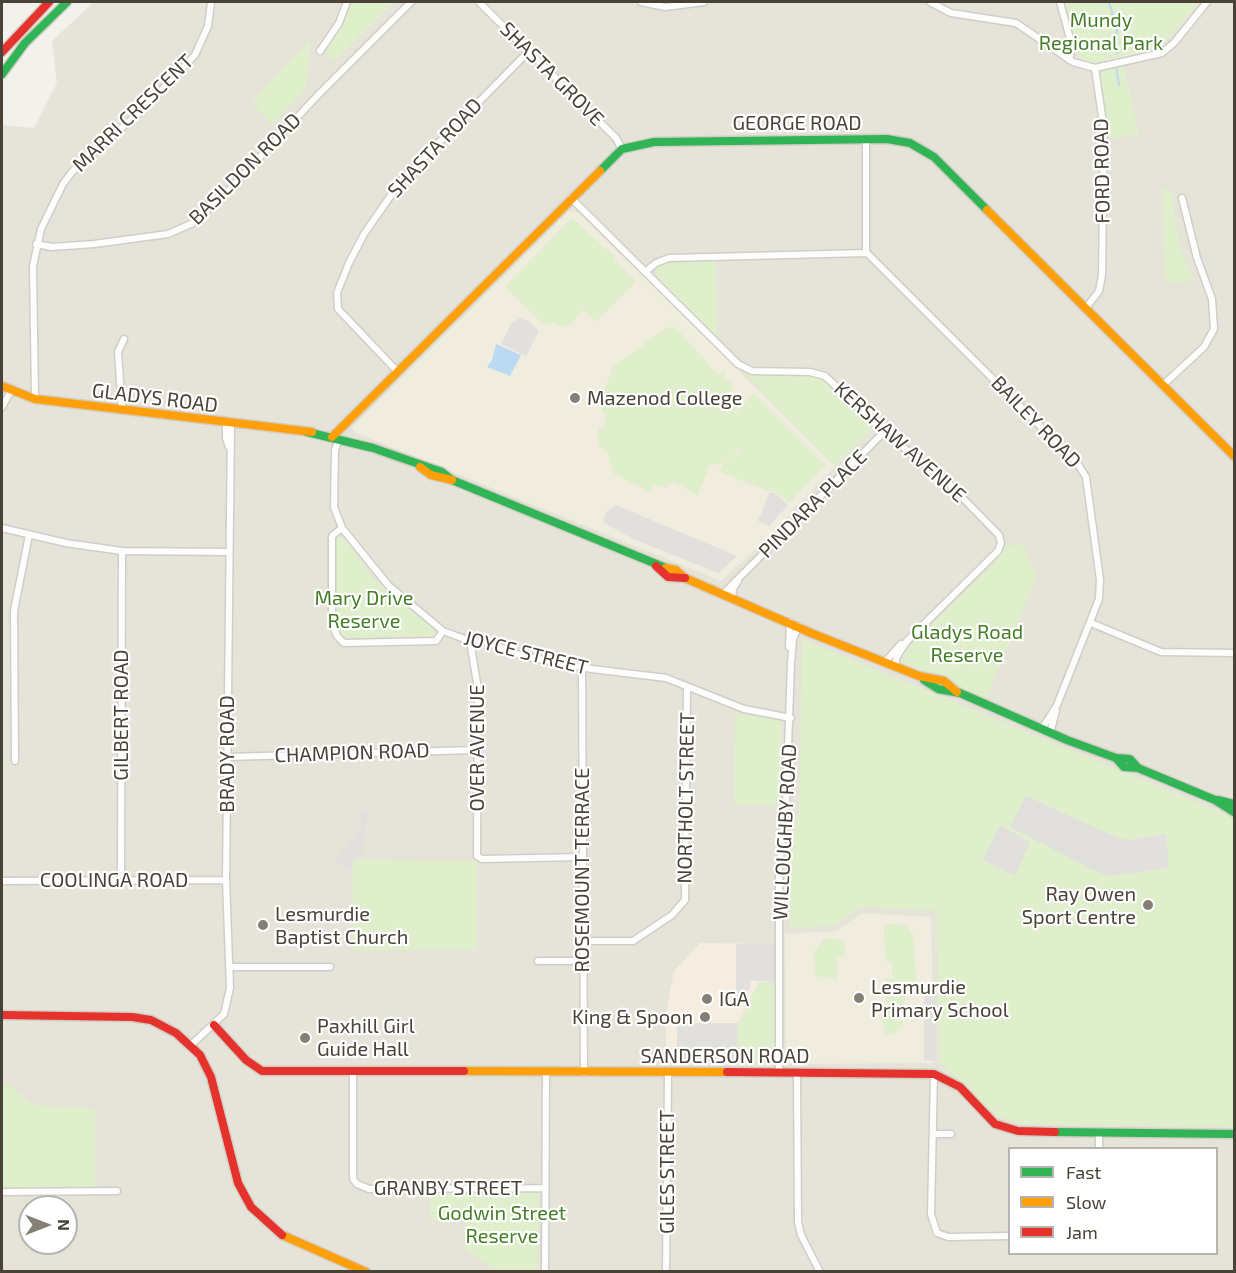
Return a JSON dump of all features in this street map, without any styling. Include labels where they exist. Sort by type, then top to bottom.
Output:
[{"type":"street","points":[[2,51],[49,2]]},
{"type":"street","points":[[47,19],[51,9],[59,2]]},
{"type":"street","points":[[2,74],[47,19],[67,2]]},
{"type":"street","name":"MARRI CRESCENT","points":[[35,399],[33,266],[36,244],[53,202],[68,176],[143,109],[195,55],[208,26],[211,2]]},
{"type":"street","points":[[320,51],[339,23],[347,2]]},
{"type":"street","name":"BASILDON ROAD","points":[[36,244],[52,247],[94,244],[168,234],[188,227],[230,189],[318,95],[411,2]]},
{"type":"street","name":"SHASTA GROVE","points":[[479,2],[616,138],[622,149]]},
{"type":"street","points":[[641,2],[665,7],[704,2]]},
{"type":"street","points":[[930,2],[951,13],[1016,22],[1069,60],[1095,68],[1162,53],[1174,43],[1207,2]]},
{"type":"street","points":[[1060,2],[1072,46],[1069,60]]},
{"type":"street","name":"SHASTA ROAD","points":[[397,371],[338,309],[337,293],[349,263],[369,226],[400,181],[529,51]]},
{"type":"street","name":"FORD ROAD","points":[[1086,308],[1099,291],[1102,275],[1104,130],[1095,68]]},
{"type":"street","points":[[645,272],[660,260],[669,258],[858,255],[866,252],[866,139]]},
{"type":"street","name":"GEORGE ROAD","points":[[622,149],[654,142],[866,139],[903,141],[929,152],[1234,456]]},
{"type":"street","points":[[337,436],[345,423],[622,149]]},
{"type":"street","name":"KERSHAW AVENUE","points":[[571,198],[742,367],[752,371],[820,373],[884,432],[948,483],[997,532],[1001,541],[998,551],[885,662]]},
{"type":"street","points":[[1163,385],[1204,347],[1214,329],[1212,299],[1197,258],[1182,198]]},
{"type":"street","name":"BAILEY ROAD","points":[[866,252],[1084,471],[1088,483],[1101,584],[1098,604],[1046,729]]},
{"type":"street","points":[[122,410],[118,352],[124,339]]},
{"type":"street","name":"GLADYS ROAD","points":[[2,386],[35,399],[337,436],[373,448],[420,467],[431,475],[453,480],[656,567],[676,570],[686,578],[885,662],[920,676],[942,680],[957,692],[1116,758],[1124,767],[1138,768],[1215,800],[1234,812]]},
{"type":"street","points":[[2,407],[11,391]]},
{"type":"street","name":"BRADY ROAD","points":[[191,1045],[214,1025],[227,1008],[230,967],[226,880],[229,448],[226,438],[229,424]]},
{"type":"street","name":"PINDARA PLACE","points":[[723,594],[884,432]]},
{"type":"street","name":"JOYCE STREET","points":[[337,436],[334,507],[342,528],[388,585],[443,631],[470,640],[487,642],[522,656],[582,667],[666,678],[744,709],[791,718]]},
{"type":"street","points":[[2,528],[122,551],[228,552]]},
{"type":"street","points":[[342,528],[332,536],[332,624],[337,636],[344,643],[436,641],[443,631]]},
{"type":"street","points":[[15,762],[14,611],[29,535]]},
{"type":"street","name":"GILBERT ROAD","points":[[121,880],[122,551]]},
{"type":"street","name":"PINDARA PLACE","points":[[732,598],[734,586],[741,575]]},
{"type":"street","name":"WILLOUGHBY ROAD","points":[[779,1073],[779,867],[786,804],[791,718],[790,622]]},
{"type":"street","points":[[1090,623],[1161,652],[1234,653]]},
{"type":"street","name":"WILLOUGHBY ROAD","points":[[791,663],[794,639],[800,626]]},
{"type":"street","name":"OVER AVENUE","points":[[470,640],[477,674],[477,856],[482,858],[582,857]]},
{"type":"street","name":"KERSHAW AVENUE","points":[[895,666],[897,656],[907,641]]},
{"type":"street","name":"ROSEMOUNT TERRACE","points":[[582,667],[584,1073]]},
{"type":"street","name":"NORTHOLT STREET","points":[[582,941],[633,941],[672,915],[685,900],[687,687]]},
{"type":"street","name":"CHAMPION ROAD","points":[[227,757],[477,750]]},
{"type":"street","name":"GLADYS ROAD","points":[[1215,800],[1234,804]]},
{"type":"street","name":"COOLINGA ROAD","points":[[2,881],[226,880]]},
{"type":"street","points":[[538,961],[582,961]]},
{"type":"street","points":[[230,967],[330,967]]},
{"type":"street","points":[[2,1015],[132,1017],[164,1026],[191,1045],[205,1064],[214,1084],[238,1183],[252,1207],[282,1235],[366,1272]]},
{"type":"street","name":"SANDERSON ROAD","points":[[214,1025],[246,1060],[262,1071],[934,1074],[960,1087],[995,1124],[1018,1131],[1234,1134]]},
{"type":"street","name":"GRANBY STREET","points":[[353,1072],[353,1179],[357,1184],[369,1189],[545,1188]]},
{"type":"street","points":[[545,1272],[546,1072]]},
{"type":"street","name":"GILES STREET","points":[[666,1272],[668,1073]]},
{"type":"street","points":[[797,1073],[798,1222],[801,1235],[820,1272]]},
{"type":"street","points":[[934,1074],[931,1214],[937,1233],[948,1237],[1008,1236]]},
{"type":"street","points":[[1099,1132],[1099,1147]]},
{"type":"street","points":[[933,1134],[951,1134]]},
{"type":"street","points":[[2,1192],[117,1191]]},
{"type":"shaded area","points":[[94,2],[1062,2],[1077,55],[1085,62],[1105,62],[1161,46],[1200,2],[1234,2],[1234,1271],[2,1271],[2,125],[34,128],[57,83],[52,41]]},
{"type":"shaded area","name":"Mazenod College","points":[[569,211],[578,212],[835,466],[751,554],[721,581],[354,432],[352,427]]},
{"type":"shaded area","points":[[520,318],[530,322],[539,331],[526,356],[501,344],[511,324]]},
{"type":"shaded area","points":[[770,492],[775,493],[788,505],[769,526],[758,521]]},
{"type":"shaded area","points":[[616,505],[737,556],[718,573],[633,539],[603,522],[606,512]]},
{"type":"shaded area","points":[[1026,796],[1118,838],[1130,840],[1166,834],[1169,868],[1108,876],[1091,869],[1010,827]]},
{"type":"shaded area","points":[[361,813],[368,813],[363,850],[348,870],[335,862],[360,828]]},
{"type":"shaded area","points":[[1000,825],[1030,842],[1015,876],[983,860]]},
{"type":"shaded area","name":"Lesmurdie Primary School","points":[[862,913],[931,917],[934,1063],[786,1064],[785,934],[837,931]]},
{"type":"shaded area","points":[[700,943],[776,944],[776,981],[759,982],[738,1025],[738,1063],[666,1062],[666,1013],[674,971]]},
{"type":"shaded area","points":[[736,944],[776,944],[776,981],[751,981],[750,990],[745,991],[745,998],[736,998]]},
{"type":"shaded area","points":[[936,994],[936,1061],[924,1060],[924,995]]},
{"type":"shaded area","points":[[677,1023],[738,1023],[737,1061],[677,1061]]},
{"type":"green space","points":[[347,2],[394,2],[333,62],[326,53]]},
{"type":"green space","name":"Mundy Regional Park","points":[[1062,2],[1200,2],[1161,46],[1096,63],[1085,62],[1077,55]]},
{"type":"green space","points":[[311,39],[306,89],[272,124],[251,102]]},
{"type":"green space","points":[[1124,66],[1139,135],[1108,139],[1099,76],[1105,70]]},
{"type":"green space","points":[[1163,187],[1171,191],[1179,244],[1193,281],[1165,283]]},
{"type":"green space","points":[[572,218],[615,257],[613,260],[636,282],[596,322],[583,310],[569,326],[558,326],[555,322],[550,326],[541,322],[505,287]]},
{"type":"green space","points":[[716,259],[717,337],[659,279],[655,269],[667,261]]},
{"type":"green space","points":[[675,327],[718,375],[725,371],[727,373],[722,377],[731,383],[733,390],[727,393],[731,400],[738,397],[744,402],[734,412],[737,416],[736,412],[754,393],[825,465],[789,503],[776,491],[769,491],[720,472],[723,464],[740,451],[738,447],[736,453],[719,465],[710,464],[697,496],[674,481],[665,488],[654,485],[649,492],[614,474],[607,452],[598,445],[598,429],[604,428],[606,416],[602,411],[604,390],[613,367],[666,328]]},
{"type":"green space","points":[[741,370],[819,373],[873,428],[835,466]]},
{"type":"green space","name":"Mary Drive Reserve","points":[[339,536],[346,541],[378,584],[433,628],[436,635],[346,638],[341,635],[336,626],[336,539]]},
{"type":"green space","name":"Gladys Road Reserve","points":[[1025,544],[1026,554],[1037,576],[986,698],[961,688],[945,677],[934,676],[903,663],[902,654],[994,563],[1005,546]]},
{"type":"green space","points":[[802,639],[1234,817],[1234,1127],[1021,1124],[997,1116],[940,1064],[936,911],[863,907],[833,926],[790,928],[789,867],[799,808]]},
{"type":"green space","points":[[735,712],[748,716],[781,716],[781,806],[734,805]]},
{"type":"green space","points":[[352,860],[477,861],[477,950],[353,950]]},
{"type":"green space","points":[[906,925],[913,935],[917,994],[905,994],[905,1015],[902,1010],[897,1011],[896,1014],[898,1021],[903,1021],[903,1024],[896,1033],[886,1035],[880,1012],[887,1012],[885,978],[892,978],[892,962],[886,961],[884,935],[884,926]]},
{"type":"green space","points":[[825,938],[843,940],[846,955],[837,958],[838,980],[816,976],[813,953]]},
{"type":"green space","points":[[759,982],[775,983],[775,1058],[765,1063],[738,1063],[738,1025]]},
{"type":"green space","points":[[2,1079],[33,1105],[95,1109],[95,1191],[2,1192]]},
{"type":"green space","name":"Godwin Street Reserve","points":[[430,1184],[540,1185],[537,1272],[496,1271],[465,1249],[465,1220],[430,1220]]},
{"type":"water","points":[[496,344],[521,355],[510,376],[487,367],[492,360]]},
{"type":"waterway","points":[[1109,2],[1117,29],[1116,53]]},
{"type":"waterway","points":[[1116,66],[1119,85]]},
{"type":"traffic: fast","points":[[2,74],[25,43],[67,2]]},
{"type":"traffic: fast","points":[[600,171],[622,149],[654,142],[887,139],[910,143],[934,157],[987,210]]},
{"type":"traffic: fast","points":[[307,432],[373,448],[442,472],[452,480],[666,568]]},
{"type":"traffic: fast","points":[[924,680],[938,689],[960,693],[1067,740],[1116,758],[1130,759],[1138,768]]},
{"type":"traffic: fast","points":[[1116,758],[1124,767],[1138,768],[1215,800],[1234,812]]},
{"type":"traffic: fast","points":[[1218,800],[1234,804]]},
{"type":"traffic: fast","points":[[1055,1132],[1234,1134]]},
{"type":"traffic: slow","points":[[332,437],[600,171]]},
{"type":"traffic: slow","points":[[987,210],[1234,456]]},
{"type":"traffic: slow","points":[[2,386],[35,399],[312,432]]},
{"type":"traffic: slow","points":[[420,467],[431,475],[452,480]]},
{"type":"traffic: slow","points":[[666,568],[676,570],[685,578],[811,633],[919,676],[944,681],[957,692]]},
{"type":"traffic: slow","points":[[464,1071],[727,1072]]},
{"type":"traffic: slow","points":[[282,1235],[366,1272]]},
{"type":"traffic: jam","points":[[2,52],[49,2]]},
{"type":"traffic: jam","points":[[656,566],[668,577],[685,578]]},
{"type":"traffic: jam","points":[[2,1015],[132,1017],[151,1020],[176,1033],[200,1055],[211,1077],[238,1183],[251,1207],[282,1235]]},
{"type":"traffic: jam","points":[[214,1025],[246,1060],[262,1071],[464,1071]]},
{"type":"traffic: jam","points":[[727,1072],[934,1074],[960,1087],[995,1124],[1018,1131],[1055,1132]]},
{"type":"place","name":"Mazenod College","points":[[575,398]]},
{"type":"place","name":"Ray Owen Sport Centre","points":[[1148,905]]},
{"type":"place","name":"Lesmurdie Baptist Church","points":[[263,925]]},
{"type":"place","name":"Lesmurdie Primary School","points":[[859,998]]},
{"type":"place","name":"IGA","points":[[707,999]]},
{"type":"place","name":"King & Spoon","points":[[705,1017]]},
{"type":"place","name":"Paxhill Girl Guide Hall","points":[[305,1038]]}]
